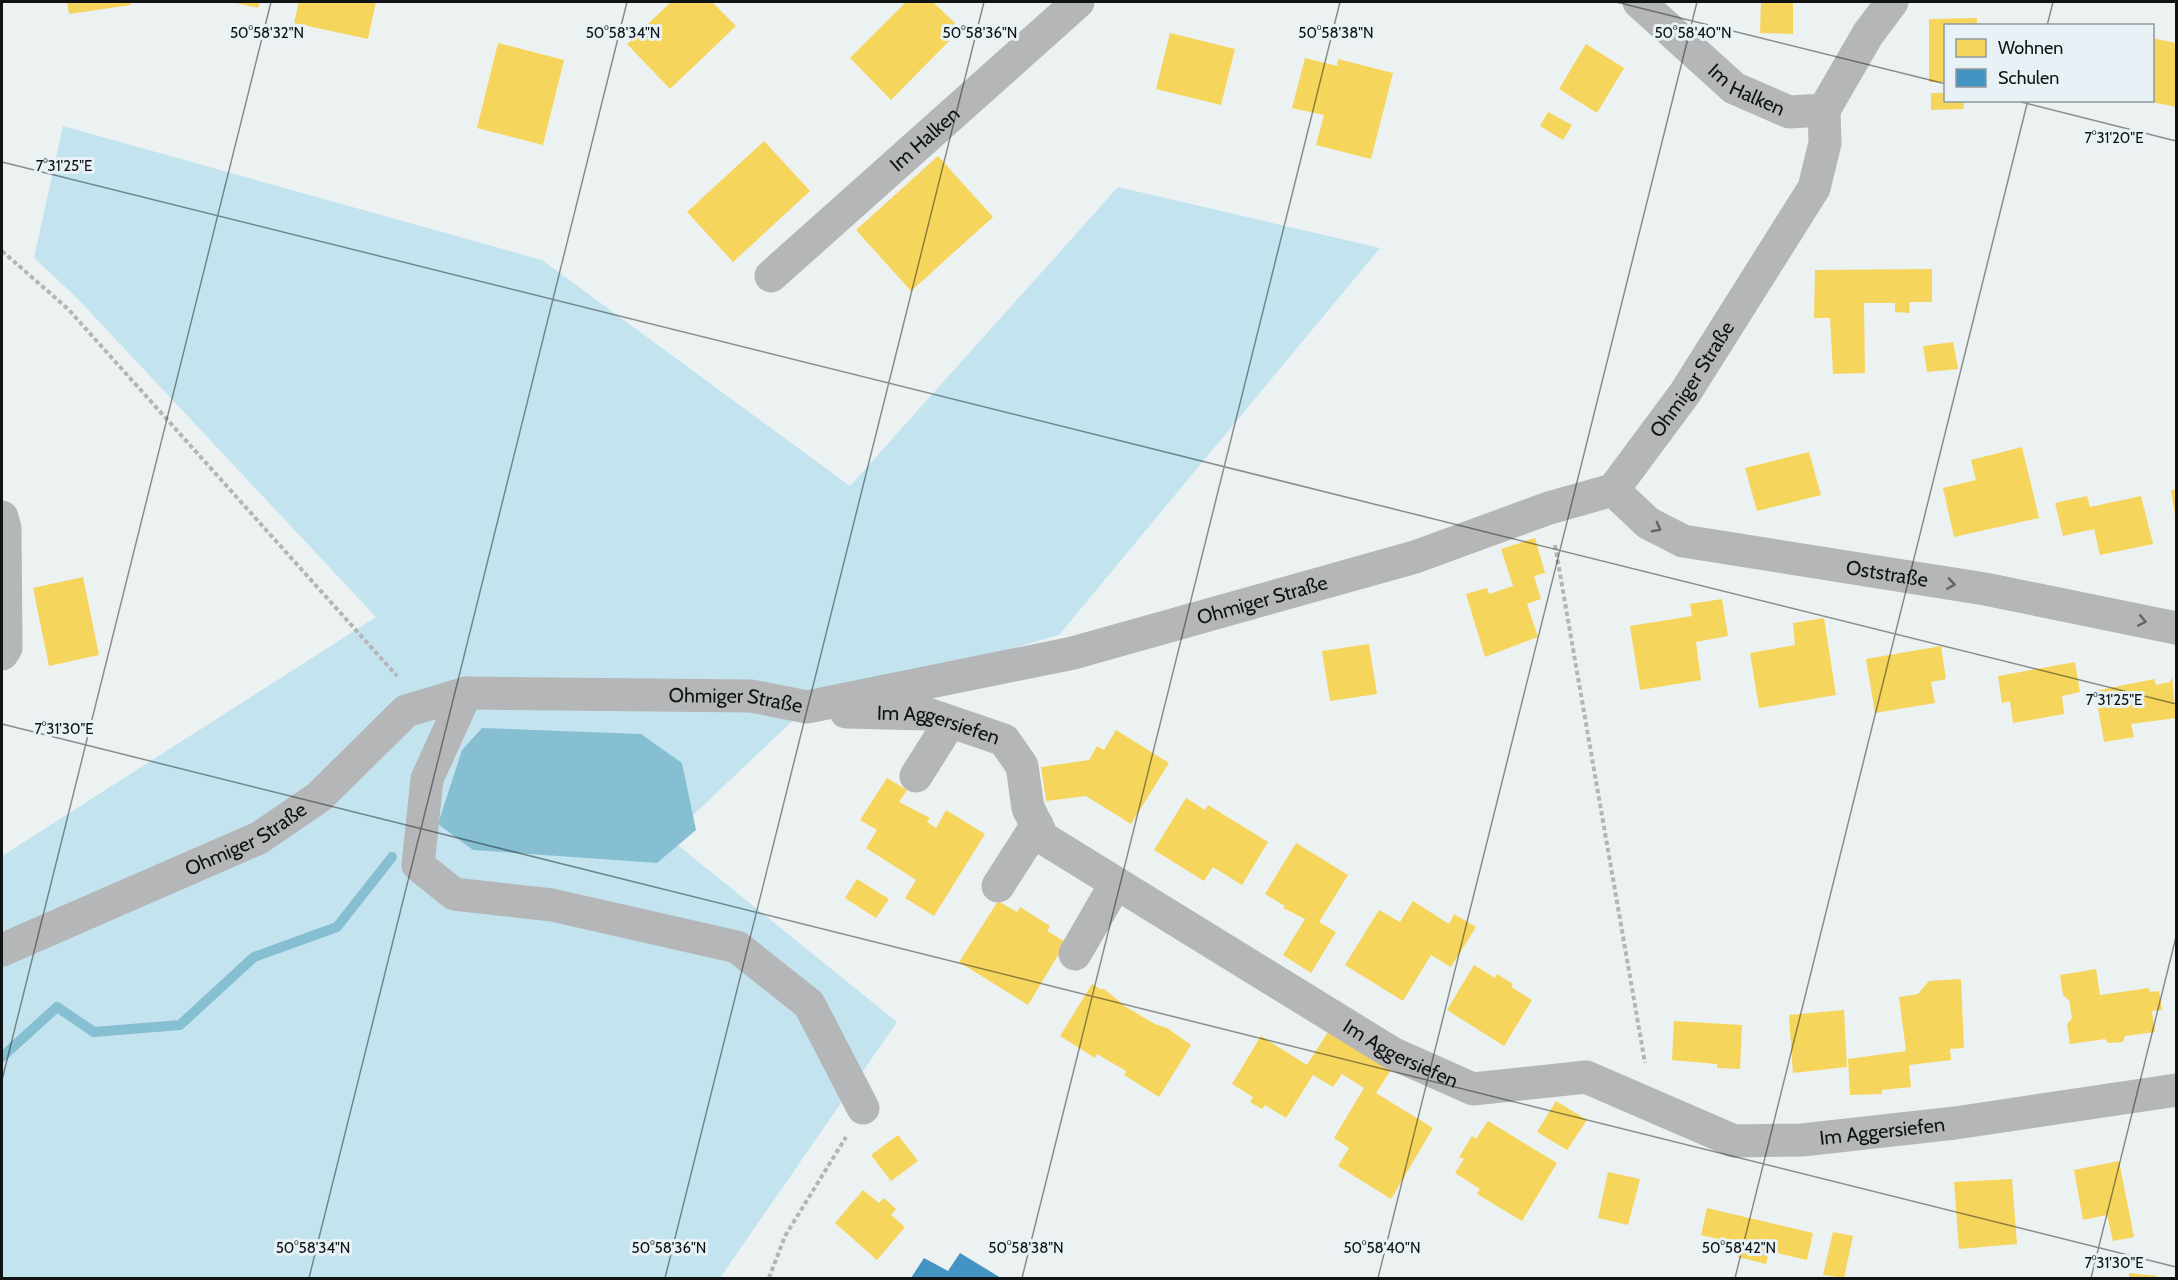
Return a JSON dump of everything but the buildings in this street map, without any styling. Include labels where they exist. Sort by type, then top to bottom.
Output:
[{"type":"street","name":"Im Halken","points":[[771,276],[1078,2]]},
{"type":"street","name":"Im Halken","points":[[1639,2],[1734,88],[1788,112],[1824,110]]},
{"type":"street","points":[[1824,110],[1868,34],[1892,2]]},
{"type":"street","name":"Ohmiger Straße","points":[[2,950],[259,838],[319,797],[406,711],[466,693],[751,696],[807,707],[1073,653],[1415,557],[1548,508],[1613,490],[1685,393],[1814,188],[1825,143],[1824,110]]},
{"type":"street","name":"Oststraße","points":[[1613,490],[1648,523],[1683,541],[1985,589],[2176,628]]},
{"type":"street","points":[[2,517],[5,528],[6,605],[6,648],[2,654]]},
{"type":"street","points":[[466,693],[427,779],[418,865],[454,894],[552,904],[737,947],[809,1004],[863,1108]]},
{"type":"street","name":"Im Aggersiefen","points":[[807,707],[852,713],[928,714],[1004,740],[1022,766],[1028,808],[1043,838],[1392,1053],[1473,1089],[1586,1077],[1734,1141],[1802,1140],[1955,1123],[2176,1090]]},
{"type":"street","points":[[916,776],[950,722]]},
{"type":"street","points":[[998,886],[1037,825]]},
{"type":"street","points":[[1075,954],[1116,883]]},
{"type":"path","points":[[2,251],[68,309],[404,684],[426,705]]},
{"type":"path","points":[[1548,508],[1652,1106]]},
{"type":"path","points":[[769,1278],[785,1236],[863,1108]]},
{"type":"shaded area","points":[[63,126],[542,260],[850,486],[1118,187],[1380,248],[1059,635],[807,707],[669,838],[897,1022],[720,1278],[2,1278],[2,856],[376,617],[75,296],[34,258]]},
{"type":"water","points":[[482,728],[641,734],[682,763],[696,830],[657,863],[473,850],[438,824],[462,750]]},
{"type":"waterway","points":[[2,1057],[57,1007],[94,1032],[180,1025],[254,957],[337,927],[392,857]]}]
